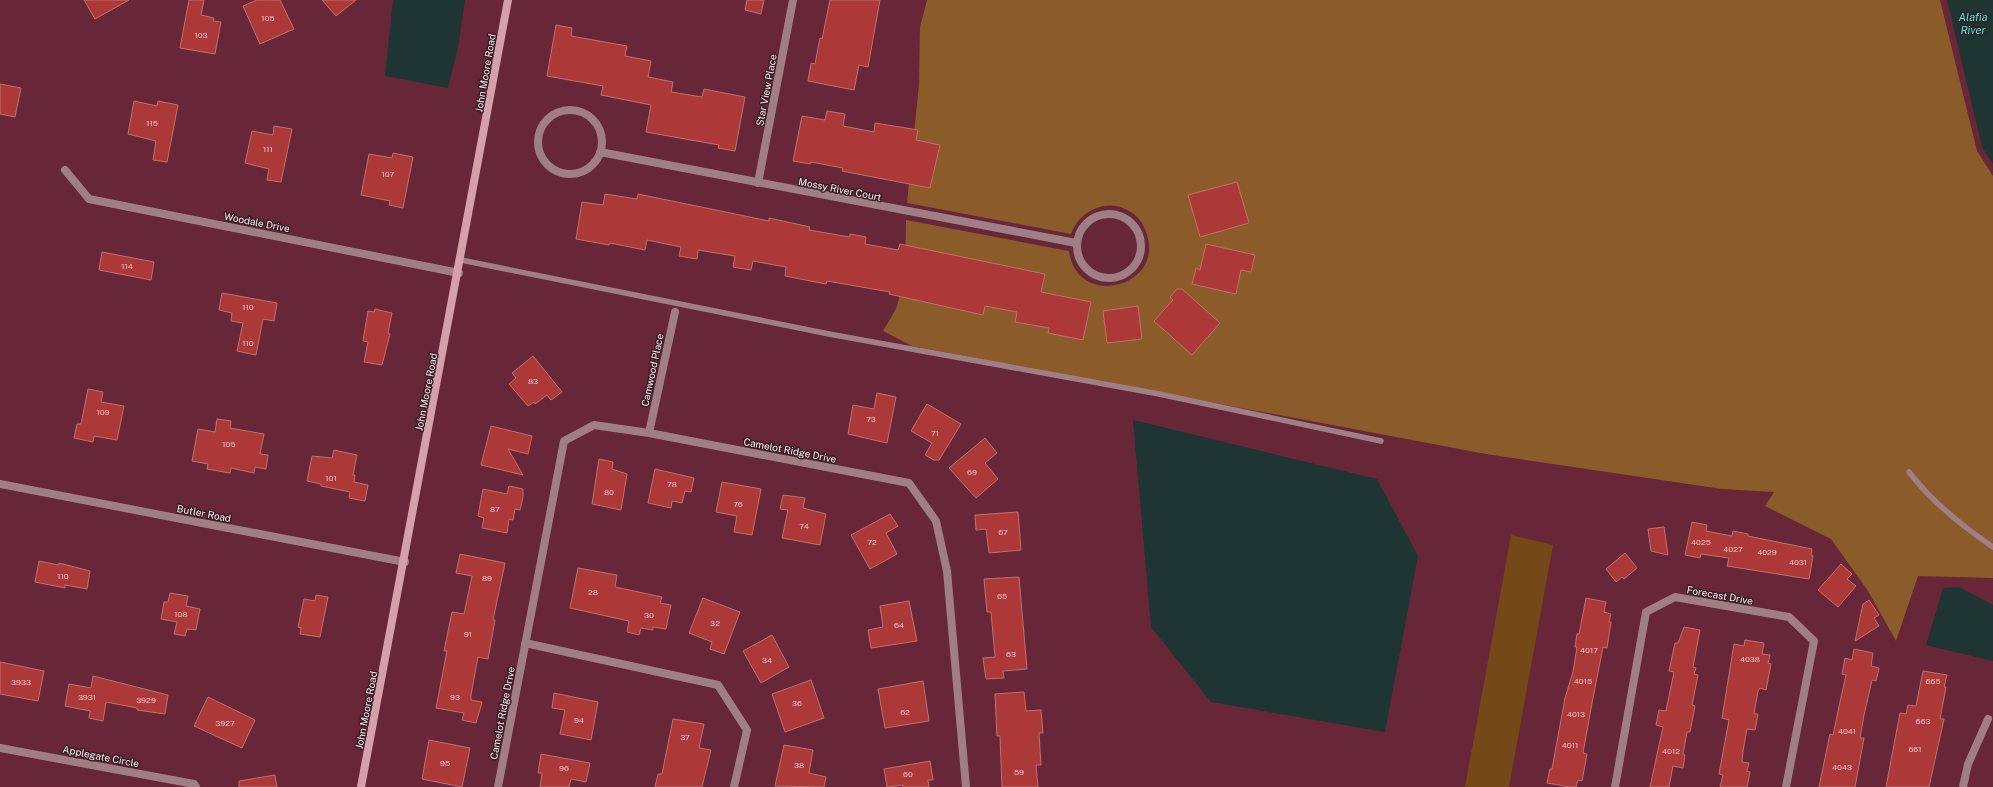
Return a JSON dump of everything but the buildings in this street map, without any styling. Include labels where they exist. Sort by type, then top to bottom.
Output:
[{"type":"street","name":"John Moore Road","points":[[361,787],[459,273],[508,0]]},
{"type":"street","name":"Star View Place","points":[[758,184],[793,0]]},
{"type":"street","points":[[565,110],[587,114],[595,122],[600,131],[602,142],[600,152],[596,161],[579,173],[569,174],[559,172],[550,167],[543,159],[539,150],[538,140],[540,129],[546,120],[565,110]]},
{"type":"street","name":"Mossy River Court","points":[[600,152],[758,184],[1076,243]]},
{"type":"street","name":"Woodale Drive","points":[[65,170],[89,199],[459,273]]},
{"type":"street","points":[[1102,214],[1112,214],[1123,216],[1134,226],[1141,240],[1142,251],[1132,270],[1122,276],[1112,279],[1100,278],[1090,273],[1082,265],[1077,255],[1076,243],[1079,233],[1088,221],[1102,214]]},
{"type":"street","name":"Camwood Place","points":[[649,433],[675,312]]},
{"type":"street","name":"Camelot Ridge Drive","points":[[498,787],[564,441],[594,425],[649,433],[909,484],[936,521],[947,571],[966,787]]},
{"type":"street","name":"Butler Road","points":[[0,484],[405,562]]},
{"type":"street","name":"Forecast Drive","points":[[1615,787],[1646,612],[1675,597],[1789,617],[1814,641],[1786,787]]},
{"type":"street","points":[[525,643],[718,685],[747,730],[734,787]]},
{"type":"street","points":[[1963,787],[1968,764],[1988,719]]},
{"type":"street","name":"Applegate Circle","points":[[0,748],[194,784],[196,787]]},
{"type":"lane","points":[[461,260],[829,334],[1159,394],[1382,441]]},
{"type":"lane","points":[[1909,472],[1925,493],[1976,536],[1993,547]]},
{"type":"shaded area","points":[[927,0],[1940,0],[1977,151],[1993,176],[1993,578],[1918,576],[1896,641],[1868,591],[1831,539],[1765,506],[1774,492],[1722,489],[1486,454],[912,346],[883,331],[896,309],[905,277],[906,220],[1069,251],[1075,269],[1087,281],[1102,286],[1117,285],[1132,278],[1143,268],[1149,253],[1147,235],[1144,227],[1134,214],[1119,207],[1110,206],[1094,209],[1080,219],[1071,234],[907,203],[919,84],[920,27]]},
{"type":"shaded area","points":[[1511,535],[1553,545],[1509,787],[1465,787]]},
{"type":"water","points":[[393,0],[465,0],[458,48],[448,88],[385,76]]},
{"type":"water","name":"Alafia River","points":[[1947,0],[1993,0],[1993,164],[1982,147]]},
{"type":"water","points":[[1133,420],[1377,479],[1418,556],[1385,732],[1211,702],[1151,627]]},
{"type":"water","points":[[1959,587],[1993,605],[1993,661],[1926,645],[1943,588]]}]
